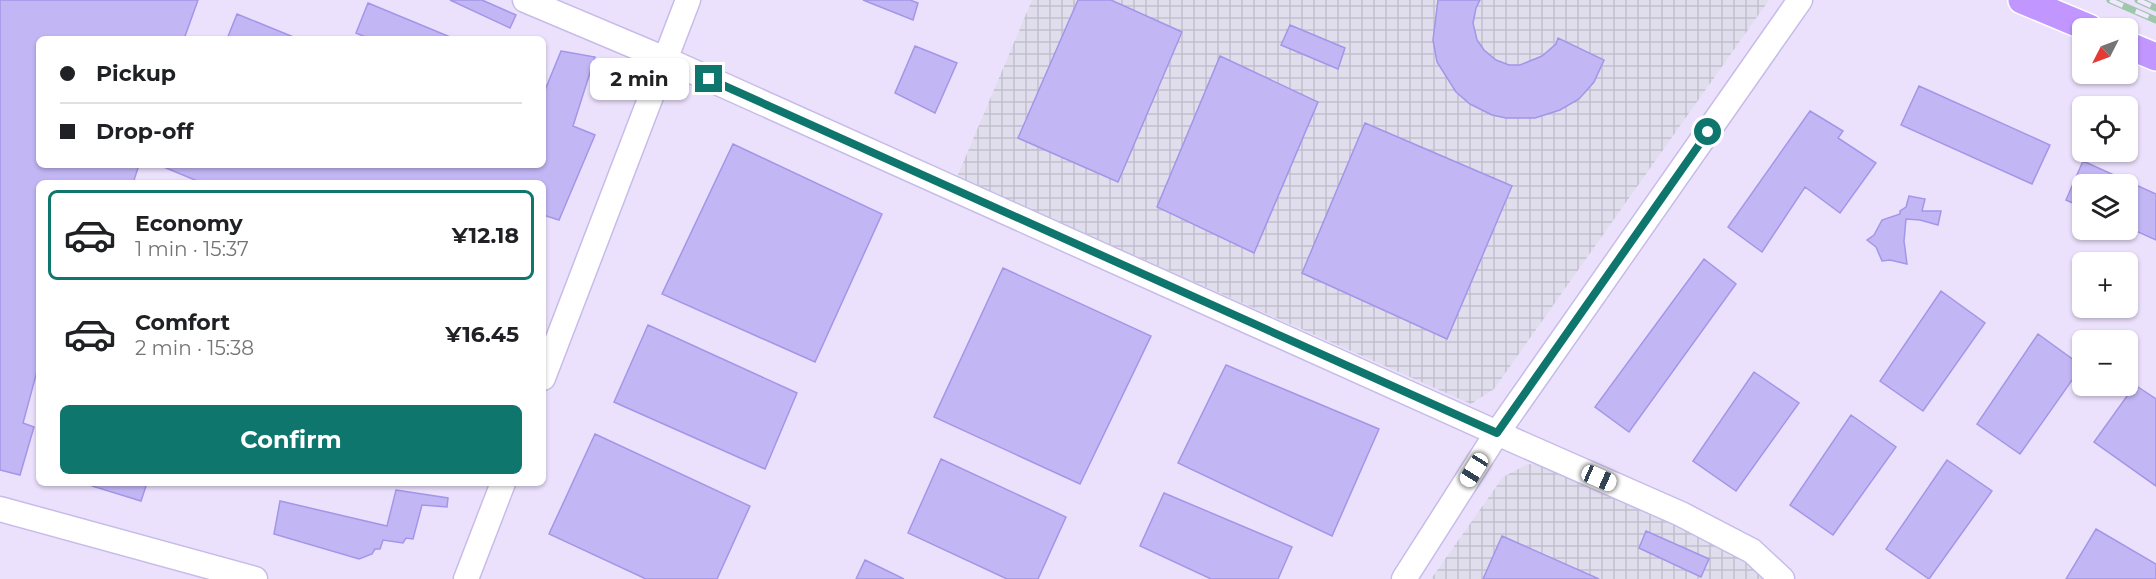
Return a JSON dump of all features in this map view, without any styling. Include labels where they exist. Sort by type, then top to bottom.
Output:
[{"type":"main road","points":[[2022,0],[2072,21]]},
{"type":"main road","points":[[2138,50],[2156,57]]},
{"type":"street","points":[[525,0],[665,59],[1681,514],[1752,550],[1782,579]]},
{"type":"street","points":[[546,370],[688,0]]},
{"type":"street","points":[[1404,579],[1497,433],[1800,0]]},
{"type":"street","points":[[466,579],[502,486]]},
{"type":"street","points":[[0,509],[255,579]]},
{"type":"shaded area","points":[[1032,0],[1769,0],[1494,389],[1471,404],[957,177]]},
{"type":"shaded area","points":[[1528,464],[1552,466],[1739,553],[1767,579],[1431,579],[1503,477]]},
{"type":"building","points":[[0,0],[198,0],[185,36],[36,36],[36,168],[138,168],[134,180],[36,180],[36,375],[23,423],[34,427],[20,475],[0,470]]},
{"type":"building","points":[[450,0],[482,0],[516,15],[510,28]]},
{"type":"building","points":[[863,0],[910,0],[918,3],[913,20]]},
{"type":"building","points":[[1078,0],[1111,0],[1182,32],[1118,182],[1018,138]]},
{"type":"building","points":[[1438,0],[1480,0],[1473,23],[1477,40],[1484,50],[1496,60],[1509,65],[1520,65],[1542,56],[1556,44],[1558,38],[1604,60],[1594,82],[1579,99],[1560,110],[1535,118],[1506,118],[1492,115],[1470,104],[1456,92],[1437,62],[1433,40]]},
{"type":"building","points":[[368,3],[448,36],[363,36],[356,33]]},
{"type":"building","points":[[237,14],[291,36],[228,36]]},
{"type":"building","points":[[1290,25],[1345,48],[1338,69],[1281,45]]},
{"type":"building","points":[[915,46],[957,63],[935,113],[895,93]]},
{"type":"building","points":[[561,51],[595,57],[573,126],[595,135],[559,220],[546,216],[546,180],[195,180],[166,168],[546,168],[546,88]]},
{"type":"building","points":[[1220,56],[1318,102],[1254,253],[1157,207]]},
{"type":"building","points":[[1919,86],[2050,145],[2032,184],[1901,125]]},
{"type":"building","points":[[1810,111],[1843,131],[1838,138],[1876,163],[1840,213],[1805,187],[1762,252],[1728,227]]},
{"type":"building","points":[[1365,123],[1512,186],[1447,339],[1302,273]]},
{"type":"building","points":[[733,144],[882,214],[815,362],[662,294]]},
{"type":"building","points":[[2083,162],[2085,162],[2112,174],[2077,174]]},
{"type":"building","points":[[2072,186],[2072,203],[2066,200]]},
{"type":"building","points":[[2138,186],[2156,194],[2156,240],[2138,232]]},
{"type":"building","points":[[1909,196],[1925,199],[1922,211],[1941,211],[1938,225],[1906,219],[1904,241],[1907,264],[1890,260],[1882,261],[1876,247],[1867,240],[1874,235],[1882,220],[1900,214],[1900,211],[1906,207]]},
{"type":"building","points":[[1704,259],[1736,284],[1629,432],[1595,407]]},
{"type":"building","points":[[1003,268],[1151,336],[1080,484],[934,417]]},
{"type":"building","points":[[1941,291],[1985,323],[1923,411],[1880,381]]},
{"type":"building","points":[[648,325],[797,393],[765,469],[614,402]]},
{"type":"building","points":[[2038,334],[2072,359],[2072,380],[2020,454],[1977,424]]},
{"type":"building","points":[[1226,365],[1379,429],[1332,536],[1178,463]]},
{"type":"building","points":[[1754,372],[1799,403],[1736,491],[1693,461]]},
{"type":"building","points":[[2138,387],[2156,399],[2156,486],[2094,442],[2127,396],[2138,396]]},
{"type":"building","points":[[1851,415],[1896,447],[1833,535],[1790,505]]},
{"type":"building","points":[[595,434],[750,506],[717,579],[646,579],[549,534]]},
{"type":"building","points":[[941,459],[1066,517],[1038,579],[1007,579],[908,533]]},
{"type":"building","points":[[1947,460],[1992,491],[1929,579],[1886,549]]},
{"type":"building","points":[[92,486],[146,486],[141,501]]},
{"type":"building","points":[[396,490],[448,498],[447,507],[422,505],[413,539],[406,538],[403,543],[383,540],[380,549],[375,549],[372,554],[359,559],[274,534],[280,501],[387,526]]},
{"type":"building","points":[[1164,493],[1292,547],[1278,579],[1211,579],[1140,546]]},
{"type":"building","points":[[2096,529],[2156,564],[2156,579],[2066,579]]},
{"type":"building","points":[[1646,531],[1709,559],[1701,577],[1639,548]]},
{"type":"building","points":[[1502,536],[1599,579],[1483,579]]},
{"type":"building","points":[[865,560],[904,579],[856,579]]},
{"type":"railway","points":[[2110,0],[2156,20]]},
{"type":"railway","points":[[2138,0],[2156,8]]},
{"type":"route","points":[[709,79],[1497,433],[1708,132]]}]
